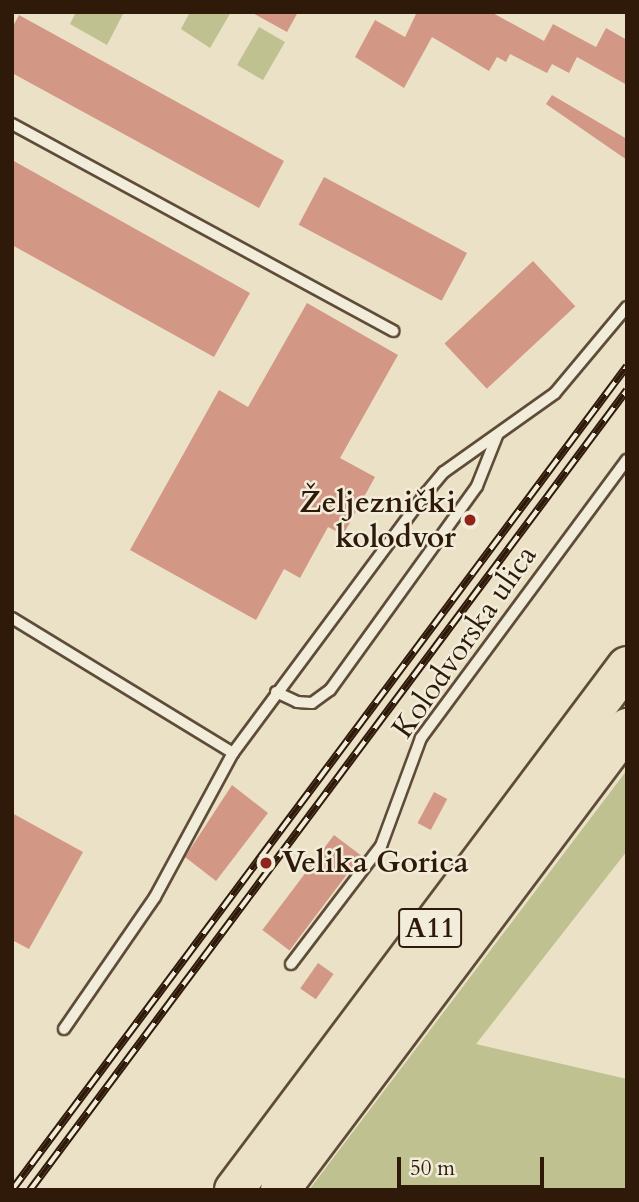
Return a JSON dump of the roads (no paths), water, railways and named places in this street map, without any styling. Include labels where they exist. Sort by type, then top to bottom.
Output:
[{"type":"highway","name":"A11","points":[[234,1190],[627,666]]},
{"type":"highway","name":"A11","points":[[280,1190],[627,728]]},
{"type":"lane","points":[[12,124],[393,331]]},
{"type":"lane","points":[[64,1029],[155,897],[233,753],[427,492],[444,472],[555,393],[627,306]]},
{"type":"lane","points":[[276,692],[312,703],[330,690],[477,486],[496,436]]},
{"type":"lane","name":"Kolodvorska ulica","points":[[291,964],[381,846],[421,738],[627,460]]},
{"type":"lane","points":[[12,618],[233,753]]},
{"type":"railway","points":[[12,1190],[627,366]]},
{"type":"railway","points":[[30,1190],[627,390]]},
{"type":"place","name":"Željeznički kolodvor","points":[[470,520]]},
{"type":"place","name":"Velika Gorica","points":[[266,863]]}]
